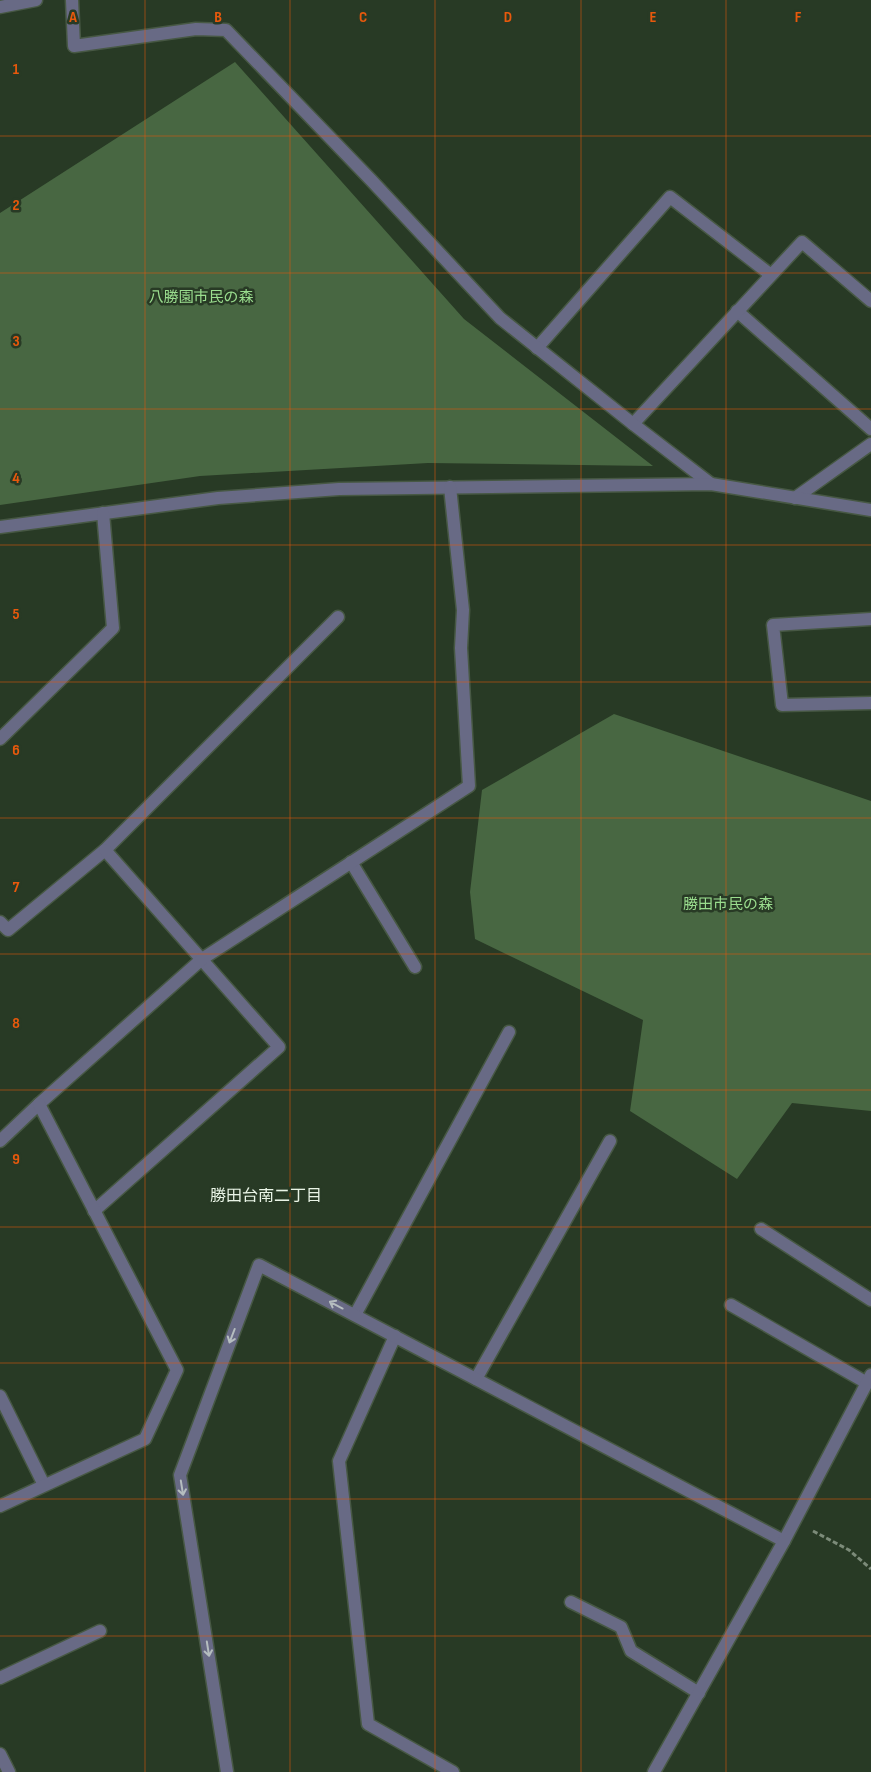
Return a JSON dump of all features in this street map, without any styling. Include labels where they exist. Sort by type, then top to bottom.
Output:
[{"type":"street","points":[[0,7],[36,0]]},
{"type":"street","points":[[72,0],[74,46],[196,29],[226,30],[371,180],[500,318],[712,484]]},
{"type":"street","points":[[537,348],[670,197],[771,275]]},
{"type":"street","points":[[633,424],[802,242],[871,301]]},
{"type":"street","points":[[737,311],[871,429]]},
{"type":"street","points":[[795,498],[871,444]]},
{"type":"street","points":[[0,527],[218,498],[339,489],[712,484],[871,510]]},
{"type":"street","points":[[0,1141],[38,1104],[202,959],[469,786],[461,648],[463,610],[450,487]]},
{"type":"street","points":[[0,739],[113,628],[104,513]]},
{"type":"street","points":[[0,922],[8,930],[104,850],[338,617]]},
{"type":"street","points":[[871,619],[773,625],[782,705],[871,703]]},
{"type":"street","points":[[94,1211],[280,1047],[104,850]]},
{"type":"street","points":[[351,862],[415,966]]},
{"type":"street","points":[[355,1315],[509,1032]]},
{"type":"street","points":[[0,1506],[145,1439],[177,1370],[38,1104]]},
{"type":"street","points":[[476,1379],[610,1141]]},
{"type":"street","points":[[761,1229],[871,1300]]},
{"type":"street","points":[[227,1772],[180,1476],[259,1265],[784,1541]]},
{"type":"street","points":[[654,1772],[784,1541],[869,1379],[732,1306]]},
{"type":"street","points":[[395,1336],[339,1462],[368,1724],[453,1772]]},
{"type":"street","points":[[0,1396],[44,1485]]},
{"type":"street","points":[[571,1602],[622,1627],[631,1652],[699,1693]]},
{"type":"street","points":[[0,1678],[100,1631]]},
{"type":"street","points":[[0,1754],[9,1772]]},
{"type":"path","points":[[794,1522],[849,1550],[871,1569]]},
{"type":"green space","name":"八勝園市民の森","points":[[235,62],[464,319],[653,466],[428,463],[200,476],[0,505],[0,213]]},
{"type":"green space","name":"勝田市民の森","points":[[614,714],[871,801],[871,1111],[792,1103],[737,1179],[630,1111],[643,1020],[475,939],[470,892],[482,790]]},
{"type":"district","name":"勝田台南二丁目","points":[[266,1196]]}]
